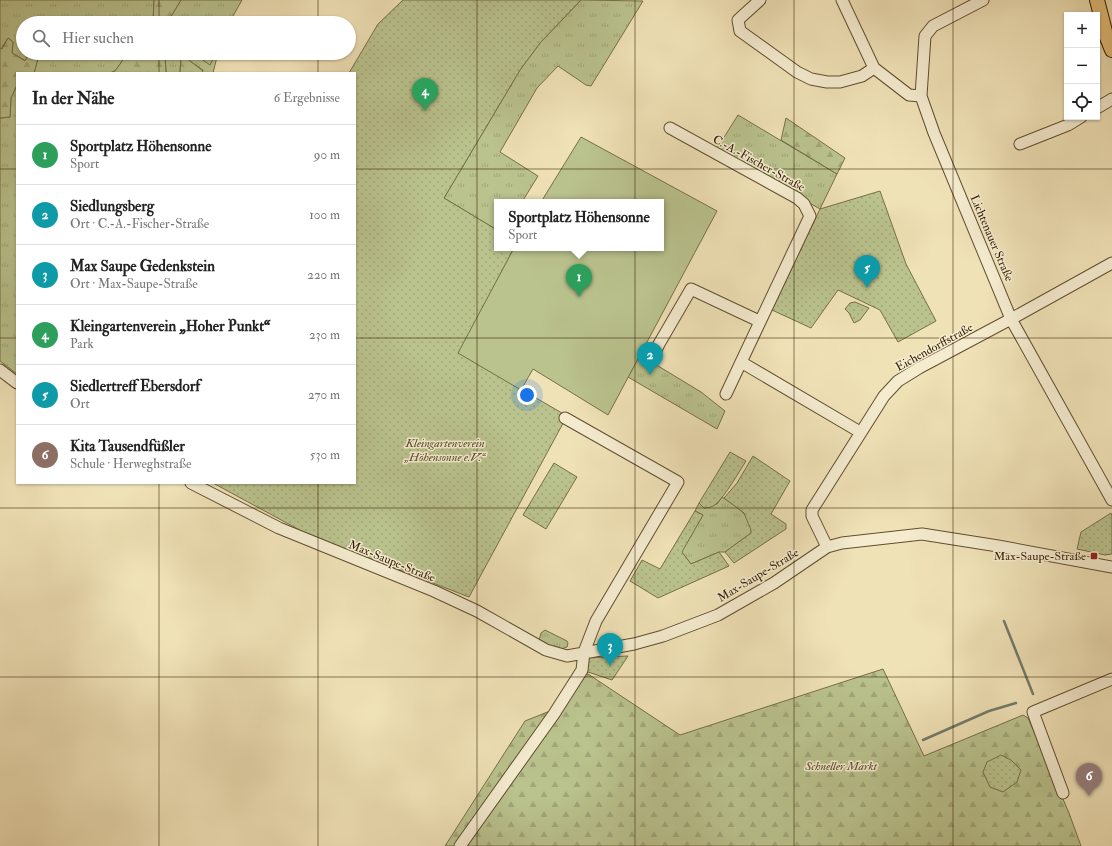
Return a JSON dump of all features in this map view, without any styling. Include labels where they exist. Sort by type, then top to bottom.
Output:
[{"type":"main road","points":[[1097,0],[1106,35],[1112,50]]},
{"type":"street","points":[[760,0],[738,20],[740,31],[797,72],[811,79],[826,82],[840,82],[862,76],[874,68]]},
{"type":"street","points":[[842,0],[874,68],[909,95],[921,96],[925,36],[933,26],[983,0]]},
{"type":"street","name":"Lichtenauer Straße","points":[[921,96],[934,133],[1011,319],[1112,500]]},
{"type":"street","points":[[1100,106],[1112,99]]},
{"type":"street","points":[[1020,144],[1068,125],[1076,120]]},
{"type":"street","name":"C.-A.-Fischer-Straße","points":[[670,128],[797,198],[804,204],[810,216],[759,321],[726,394]]},
{"type":"street","name":"Eichendorffstraße","points":[[827,547],[812,516],[812,510],[884,396],[898,381],[919,368],[1112,263]]},
{"type":"street","points":[[654,354],[691,288],[759,321]]},
{"type":"street","points":[[741,362],[860,432]]},
{"type":"street","points":[[0,370],[16,382]]},
{"type":"street","points":[[460,846],[554,714],[582,670],[584,652],[596,621],[678,482],[565,418]]},
{"type":"street","name":"Max-Saupe-Straße","points":[[193,484],[279,528],[434,591],[477,611],[546,650],[567,656],[634,644],[663,636],[718,615],[774,583],[827,547],[842,543],[922,534],[1112,567]]},
{"type":"street","points":[[1063,793],[1033,712],[1112,679]]},
{"type":"green space","points":[[0,0],[154,0],[153,16],[16,16],[16,55],[12,53],[13,42],[8,38],[1,49]]},
{"type":"green space","points":[[154,0],[181,0],[171,16],[153,16]]},
{"type":"green space","points":[[181,0],[242,0],[233,16],[171,16]]},
{"type":"green space","name":"Kleingartenverein „Höhensonne e.V.“","points":[[403,0],[581,0],[540,43],[520,70],[444,198],[494,228],[494,251],[512,251],[459,353],[567,416],[469,597],[307,534],[215,484],[356,484],[356,72],[350,72],[378,24]]},
{"type":"green space","points":[[581,0],[643,1],[591,86],[586,85],[558,66],[537,88],[500,152],[538,176],[524,199],[494,199],[494,228],[444,198],[520,70],[540,43]]},
{"type":"green space","points":[[8,38],[13,42],[12,53],[16,55],[16,60],[38,60],[34,72],[16,72],[16,87],[11,98],[10,117],[0,118],[0,48],[2,49]]},
{"type":"green space","points":[[38,60],[123,60],[115,71],[112,72],[34,72]]},
{"type":"green space","points":[[123,60],[165,60],[166,72],[112,72],[115,71]]},
{"type":"green space","points":[[165,60],[181,60],[180,72],[166,72]]},
{"type":"green space","points":[[181,60],[189,60],[203,71],[202,72],[180,72]]},
{"type":"green space","points":[[188,60],[204,60],[210,64],[212,60],[216,60],[213,72],[202,72],[203,70]]},
{"type":"green space","points":[[203,60],[212,60],[210,65]]},
{"type":"green space","points":[[16,87],[16,373],[0,361],[0,118],[10,117],[11,98]]},
{"type":"green space","points":[[738,115],[837,174],[820,209],[716,150]]},
{"type":"green space","points":[[786,118],[845,158],[837,174],[781,140]]},
{"type":"green space","points":[[581,137],[717,211],[608,415],[533,369],[521,390],[458,353],[512,251],[664,251],[664,199],[543,199]]},
{"type":"green space","points":[[880,191],[906,264],[936,321],[898,342],[880,310],[838,290],[811,328],[772,310],[820,209]]},
{"type":"green space","points":[[855,302],[869,308],[860,320],[854,323],[849,313],[845,309],[850,303]]},
{"type":"green space","points":[[640,355],[701,392],[725,411],[717,429],[628,377]]},
{"type":"green space","points":[[730,452],[746,461],[720,500],[712,507],[704,508],[699,503]]},
{"type":"green space","points":[[753,456],[790,481],[771,514],[786,524],[786,529],[734,563],[725,552],[751,533],[751,530],[744,513],[724,498],[737,483]]},
{"type":"green space","points":[[554,463],[577,477],[546,529],[523,515]]},
{"type":"green space","points":[[722,497],[737,507],[746,516],[751,527],[751,533],[725,552],[719,552],[691,564],[681,552],[703,515],[695,511],[699,503],[704,508],[717,504]]},
{"type":"green space","points":[[695,511],[703,515],[682,552],[691,564],[719,552],[729,566],[658,598],[630,581],[642,560],[660,569]]},
{"type":"green space","points":[[1111,513],[1112,554],[1105,555],[1077,549],[1081,532]]},
{"type":"green space","points":[[545,630],[567,641],[567,647],[560,649],[556,648],[539,640],[541,633]]},
{"type":"green space","points":[[628,656],[612,680],[582,670],[583,658]]},
{"type":"green space","name":"Schneller Markt","points":[[883,669],[924,756],[1023,715],[1028,718],[1069,813],[1081,846],[445,846],[525,721],[555,709],[582,670],[680,735]]},
{"type":"green space","points":[[1001,755],[1011,760],[1021,770],[1017,782],[1003,792],[990,787],[983,772],[987,762]]},
{"type":"waterway","points":[[1004,621],[1033,694]]},
{"type":"waterway","points":[[923,740],[989,711],[1016,703]]},
{"type":"place","name":"Kleingartenverein „Hoher Punkt“","points":[[425,111]]},
{"type":"place","name":"Siedlertreff Ebersdorf","points":[[867,288]]},
{"type":"place","name":"Sportplatz Höhensonne","points":[[579,297]]},
{"type":"place","name":"Siedlungsberg","points":[[650,375]]},
{"type":"place","name":"Max-Saupe-Straße","points":[[1094,556]]},
{"type":"place","name":"Max Saupe Gedenkstein","points":[[610,666]]},
{"type":"place","name":"Kita Tausendfüßler","points":[[1089,796]]}]
